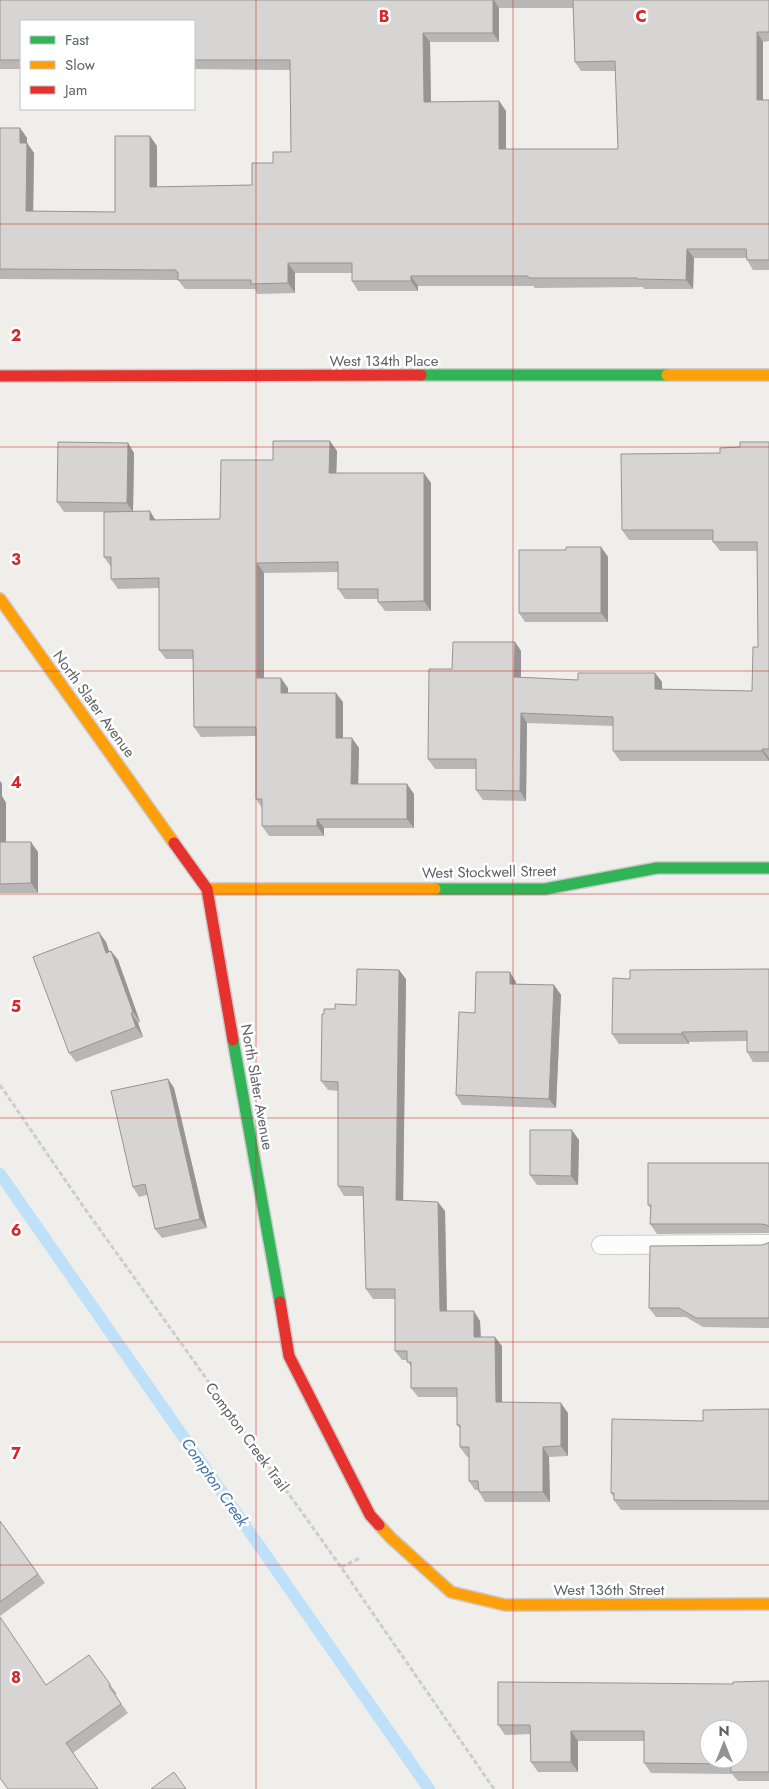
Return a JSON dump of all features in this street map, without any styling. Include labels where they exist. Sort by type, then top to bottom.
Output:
[{"type":"street","name":"West 134th Place","points":[[0,376],[769,375]]},
{"type":"street","name":"North Slater Avenue","points":[[0,599],[207,889],[289,1356],[370,1515],[390,1538],[451,1592]]},
{"type":"street","name":"West Stockwell Street","points":[[207,889],[545,889],[657,868],[769,868]]},
{"type":"street","name":"West 136th Street","points":[[451,1592],[505,1605],[769,1604]]},
{"type":"lane","points":[[600,1245],[769,1244]]},
{"type":"path","name":"Compton Creek Trail","points":[[0,1085],[106,1239],[340,1566],[494,1789]]},
{"type":"building","points":[[0,0],[493,0],[493,33],[423,33],[424,102],[499,101],[499,149],[618,149],[615,61],[575,62],[573,0],[769,0],[769,32],[757,32],[757,100],[769,100],[769,260],[747,260],[746,249],[687,249],[686,280],[528,278],[528,276],[411,276],[411,281],[352,281],[352,263],[288,263],[288,283],[251,284],[251,280],[178,280],[178,272],[176,270],[0,269],[0,128],[20,128],[20,143],[27,143],[26,211],[115,212],[115,136],[150,136],[150,187],[252,185],[252,163],[273,163],[273,152],[291,152],[290,60],[195,60],[195,20],[20,20],[20,60],[0,60]]},
{"type":"building","points":[[273,441],[330,441],[329,473],[424,473],[424,601],[378,602],[378,589],[338,589],[338,562],[257,563],[257,678],[281,678],[281,693],[336,693],[336,738],[352,738],[351,784],[407,784],[407,819],[317,819],[317,826],[262,826],[262,799],[256,799],[256,727],[194,727],[193,650],[159,650],[159,578],[111,579],[111,557],[104,557],[104,512],[150,511],[150,520],[220,519],[221,460],[273,460]]},
{"type":"building","points":[[58,442],[128,443],[127,503],[57,502]]},
{"type":"building","points":[[740,442],[769,442],[769,749],[762,749],[762,751],[613,751],[613,717],[521,713],[520,791],[476,790],[476,759],[428,759],[429,669],[452,669],[453,642],[515,642],[514,677],[578,680],[578,673],[655,673],[655,689],[752,691],[753,647],[758,647],[757,542],[713,542],[713,530],[622,530],[621,454],[720,453],[720,448],[740,447]]},
{"type":"building","points":[[566,547],[601,547],[601,613],[519,613],[519,550],[566,550]]},
{"type":"building","points":[[0,842],[31,842],[31,883],[0,884]]},
{"type":"building","points":[[99,932],[106,953],[111,951],[133,1012],[131,1013],[136,1027],[69,1053],[33,957]]},
{"type":"building","points":[[357,969],[399,970],[396,1200],[438,1202],[440,1311],[474,1311],[474,1337],[495,1337],[496,1402],[561,1403],[561,1446],[543,1447],[543,1492],[479,1492],[478,1481],[469,1481],[469,1447],[460,1447],[460,1425],[457,1425],[457,1388],[411,1388],[411,1362],[407,1362],[407,1351],[395,1351],[395,1289],[366,1289],[363,1187],[338,1186],[338,1082],[321,1081],[322,1014],[324,1014],[324,1009],[335,1009],[335,1004],[356,1005]]},
{"type":"building","points":[[769,969],[769,1052],[747,1052],[747,1031],[682,1032],[682,1034],[612,1034],[613,978],[630,979],[630,970]]},
{"type":"building","points":[[476,972],[510,972],[510,984],[554,985],[549,1099],[456,1095],[459,1012],[475,1013]]},
{"type":"building","points":[[168,1079],[200,1219],[155,1229],[145,1184],[133,1187],[111,1091]]},
{"type":"building","points":[[530,1130],[572,1130],[571,1176],[530,1175]]},
{"type":"building","points":[[648,1163],[769,1163],[769,1227],[762,1224],[650,1224],[651,1205],[648,1205]]},
{"type":"building","points":[[769,1242],[769,1318],[696,1318],[679,1308],[649,1308],[650,1246],[762,1245]]},
{"type":"building","points":[[769,1409],[769,1501],[614,1500],[614,1493],[611,1493],[612,1419],[703,1421],[703,1410]]},
{"type":"building","points":[[0,1521],[38,1574],[0,1602]]},
{"type":"building","points":[[0,1617],[46,1685],[89,1655],[110,1684],[109,1686],[121,1704],[66,1743],[98,1789],[8,1789],[0,1778]]},
{"type":"building","points":[[769,1681],[769,1772],[731,1772],[731,1769],[749,1769],[749,1719],[699,1719],[699,1764],[644,1763],[644,1731],[571,1731],[571,1762],[531,1762],[530,1725],[498,1725],[498,1682],[733,1684],[733,1682]]},
{"type":"building","points":[[174,1772],[186,1789],[151,1789]]},
{"type":"waterway","name":"Compton Creek","points":[[0,1174],[429,1789]]},
{"type":"traffic: fast","points":[[421,375],[667,375]]},
{"type":"traffic: fast","points":[[435,889],[545,889],[657,868],[769,868]]},
{"type":"traffic: fast","points":[[233,1040],[280,1302]]},
{"type":"traffic: slow","points":[[667,375],[769,375]]},
{"type":"traffic: slow","points":[[0,599],[174,843]]},
{"type":"traffic: slow","points":[[207,889],[435,889]]},
{"type":"traffic: slow","points":[[379,1525],[451,1592],[505,1605],[769,1604]]},
{"type":"traffic: jam","points":[[0,376],[421,375]]},
{"type":"traffic: jam","points":[[174,843],[207,889],[233,1040]]},
{"type":"traffic: jam","points":[[280,1302],[289,1356],[370,1515],[379,1525]]}]
